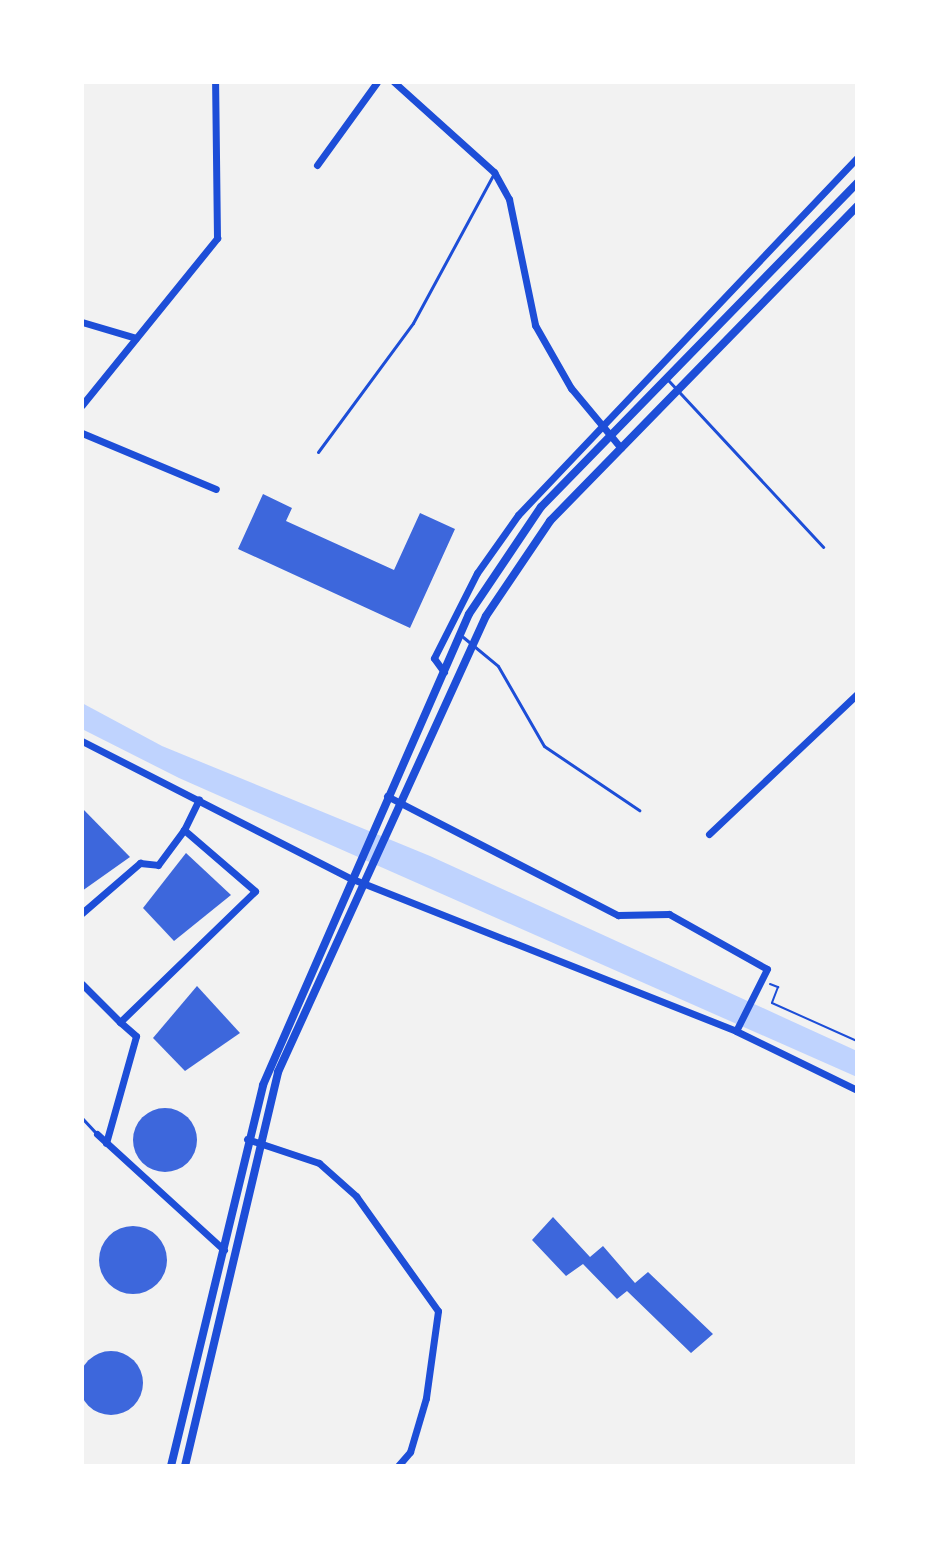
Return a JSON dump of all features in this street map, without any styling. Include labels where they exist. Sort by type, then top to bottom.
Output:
[{"type":"street","points":[[82,405],[217,238],[215,82]]},
{"type":"street","points":[[317,165],[377,82]]},
{"type":"street","points":[[394,82],[494,172],[509,199],[535,325],[598,424],[621,448]]},
{"type":"street","points":[[444,672],[434,658],[477,573],[598,424],[857,158]]},
{"type":"street","points":[[171,1466],[224,1250],[247,1139],[276,1050],[460,635],[519,534],[609,436],[857,183]]},
{"type":"street","points":[[185,1466],[259,1143],[292,1038],[403,803],[472,645],[532,541],[857,206]]},
{"type":"street","points":[[82,322],[136,338]]},
{"type":"street","points":[[82,433],[216,489]]},
{"type":"street","points":[[709,834],[857,694]]},
{"type":"street","points":[[82,741],[365,885],[736,1031],[857,1090]]},
{"type":"street","points":[[387,796],[618,915],[669,914],[767,969],[736,1031]]},
{"type":"street","points":[[82,913],[140,863],[158,865],[184,830],[199,799]]},
{"type":"street","points":[[120,1022],[255,891],[184,830]]},
{"type":"street","points":[[82,984],[136,1036],[106,1143]]},
{"type":"street","points":[[97,1134],[224,1250]]},
{"type":"street","points":[[247,1139],[319,1163],[356,1196],[438,1311],[426,1398],[410,1452],[398,1466]]},
{"type":"lane","points":[[318,452],[413,323],[494,172]]},
{"type":"lane","points":[[667,379],[823,547]]},
{"type":"lane","points":[[460,635],[498,666],[544,746],[639,810]]},
{"type":"lane","points":[[82,1118],[97,1134]]},
{"type":"path","points":[[762,980],[778,987],[772,1003],[857,1041]]},
{"type":"water","points":[[82,703],[162,746],[430,856],[857,1051],[857,1077],[179,778],[82,729]]},
{"type":"building","points":[[263,494],[292,508],[286,521],[394,570],[420,513],[455,529],[410,628],[238,549]]},
{"type":"building","points":[[82,808],[130,857],[82,891]]},
{"type":"building","points":[[186,853],[231,895],[174,941],[143,908]]},
{"type":"building","points":[[197,986],[240,1033],[185,1071],[153,1038]]},
{"type":"building","points":[[159,1108],[171,1108],[188,1117],[195,1128],[195,1152],[188,1163],[171,1172],[159,1172],[147,1167],[138,1158],[133,1146],[133,1134],[138,1122],[147,1113]]},
{"type":"building","points":[[553,1217],[590,1257],[603,1246],[635,1283],[648,1272],[713,1334],[691,1353],[627,1291],[617,1299],[583,1264],[566,1276],[532,1240]]},
{"type":"building","points":[[133,1226],[157,1236],[167,1260],[157,1284],[133,1294],[109,1284],[99,1260],[109,1236]]},
{"type":"building","points":[[111,1351],[134,1360],[143,1383],[134,1406],[111,1415],[88,1406],[79,1383],[88,1360]]}]
